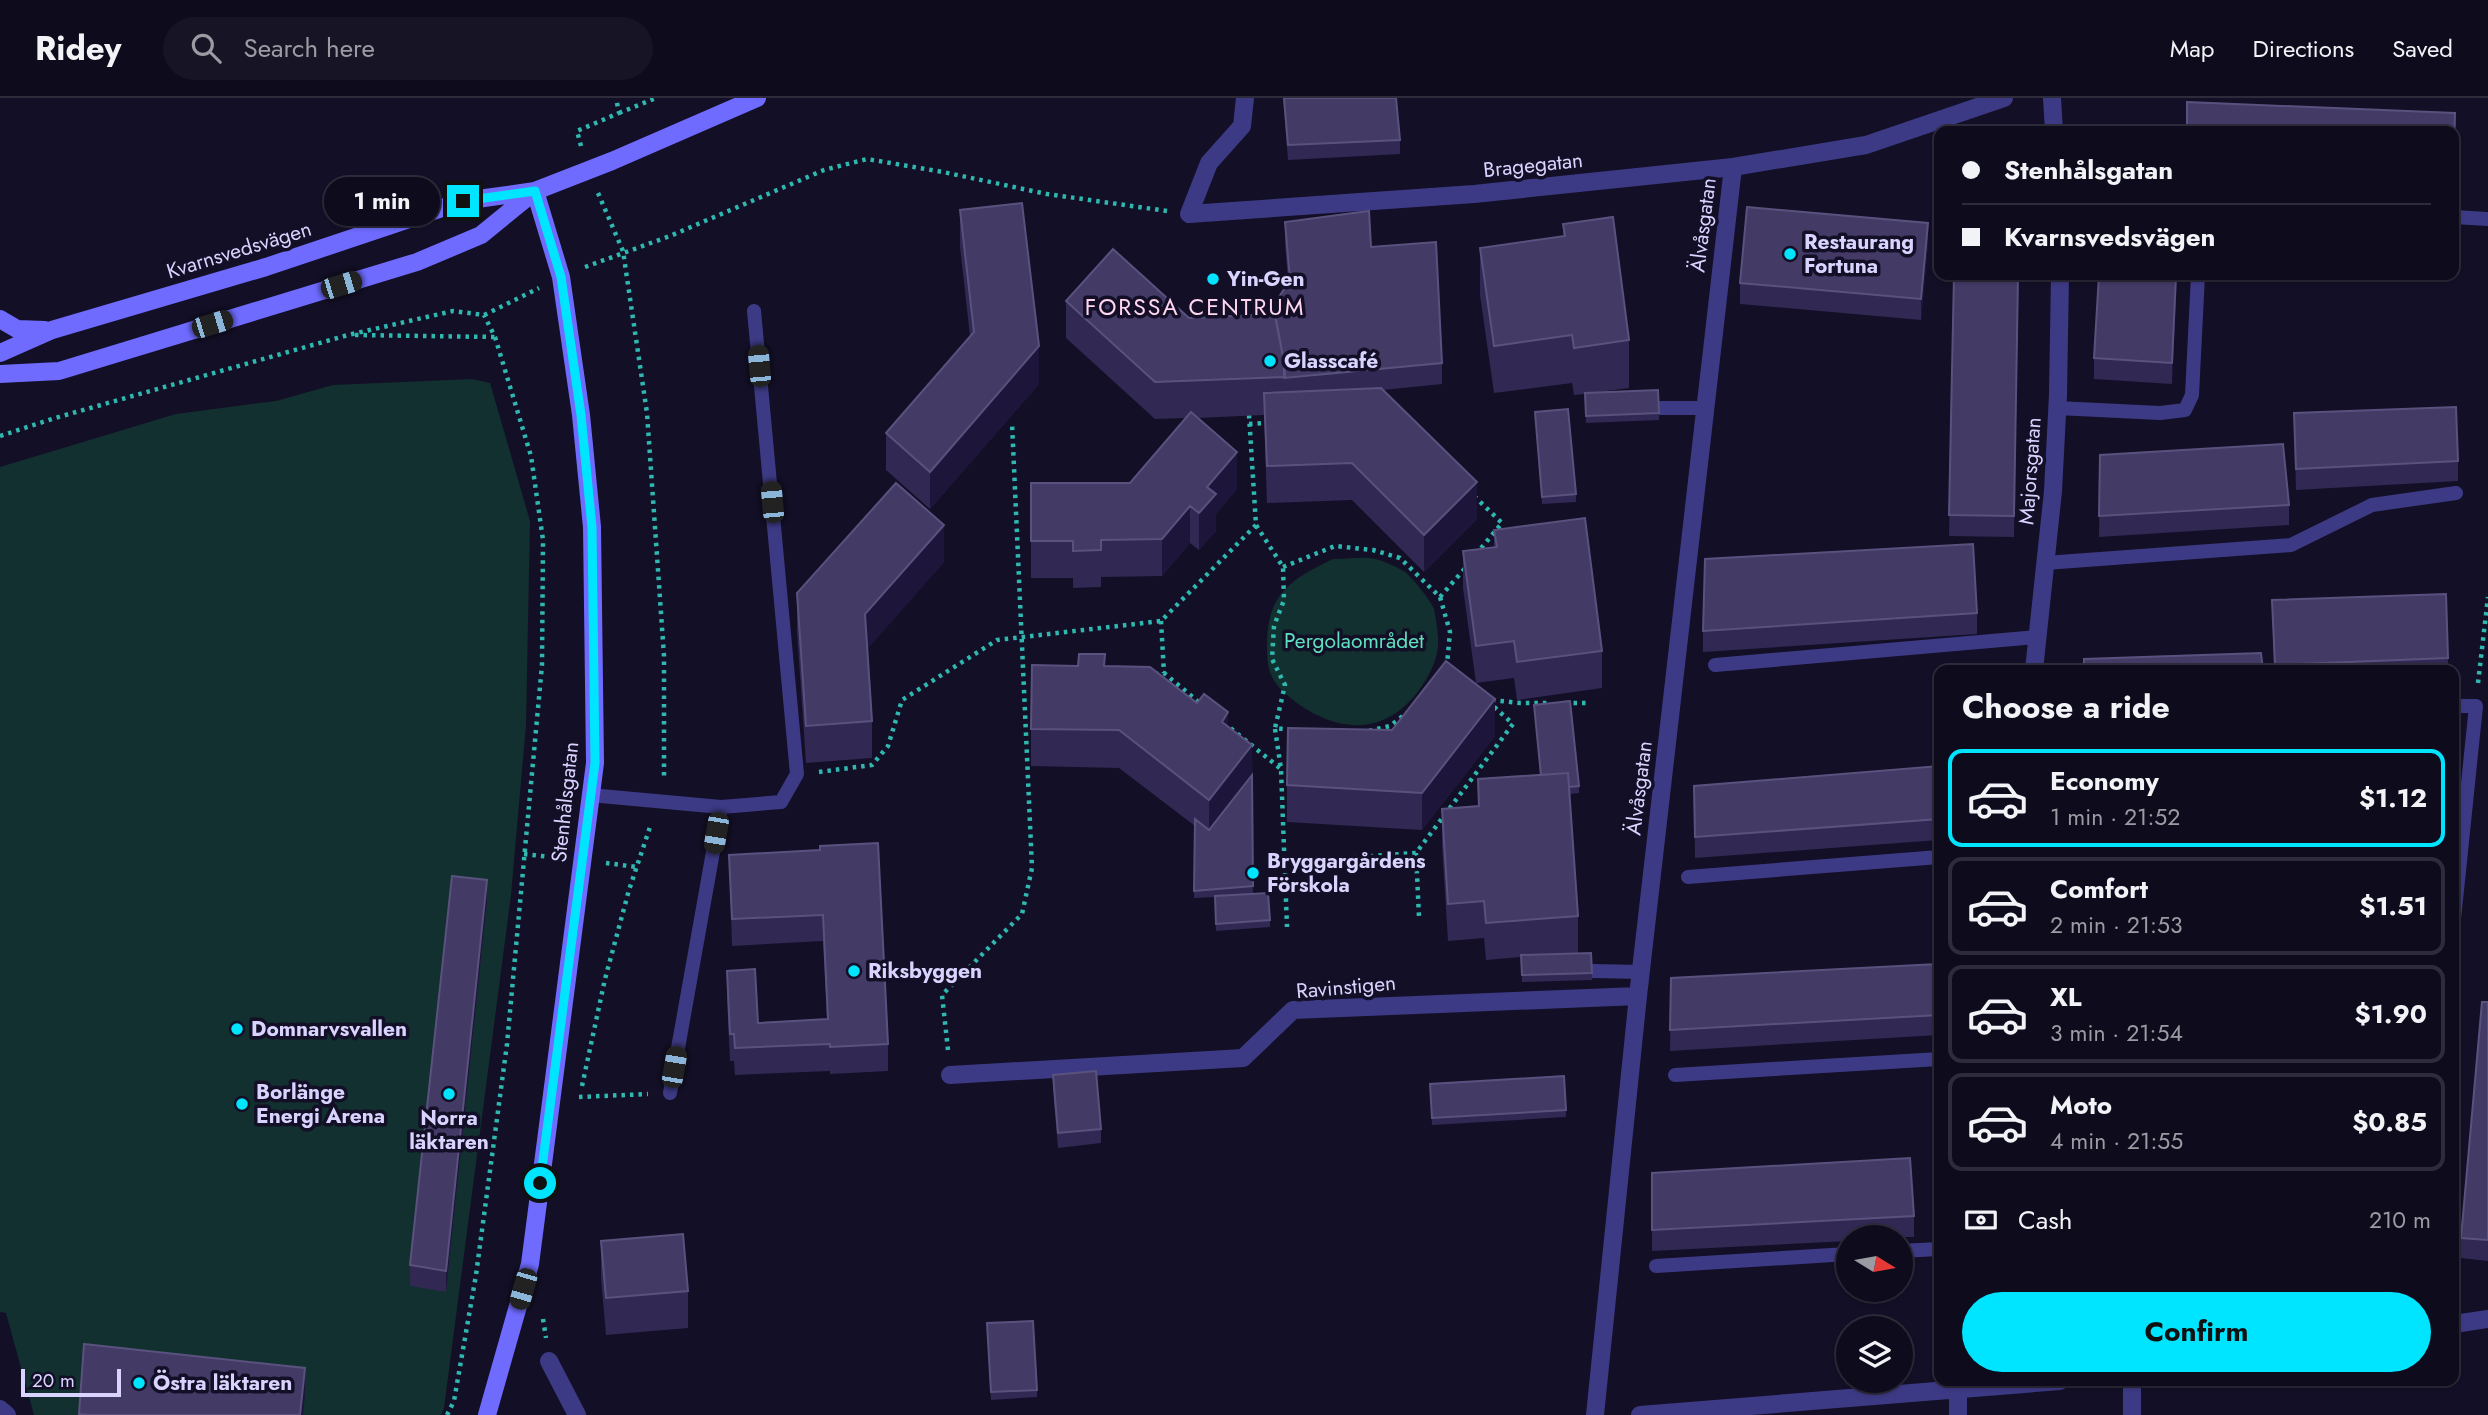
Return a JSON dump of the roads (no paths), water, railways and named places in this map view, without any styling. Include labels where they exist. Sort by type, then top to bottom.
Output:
[{"type":"street","name":"Kvarnsvedsvägen","points":[[0,353],[51,330],[266,267],[463,201],[535,191],[757,98]]},
{"type":"street","name":"Bragegatan","points":[[1245,98],[1242,126],[1209,163],[1189,214],[1474,194],[1733,167],[1866,145],[2004,98]]},
{"type":"street","points":[[2052,98],[2054,126]]},
{"type":"street","name":"Älvåsgatan","points":[[1595,1415],[1638,996],[1733,167]]},
{"type":"street","name":"Kvarnsvedsvägen","points":[[0,374],[59,371],[417,262],[481,235],[535,191]]},
{"type":"street","name":"Stenhålsgatan","points":[[487,1415],[530,1264],[595,763],[592,527],[581,415],[561,277],[535,191]]},
{"type":"street","name":"Majorsgatan","points":[[2035,665],[2053,491],[2060,280]]},
{"type":"street","points":[[0,319],[17,329],[51,330]]},
{"type":"street","name":"Ravinstigen","points":[[950,1075],[1243,1058],[1293,1010],[1638,996]]},
{"type":"street","points":[[2459,1323],[2488,1319]]},
{"type":"street","points":[[549,1361],[577,1415]]},
{"type":"street","points":[[1640,1415],[1947,1386]]},
{"type":"street","points":[[1958,1386],[1958,1415]]},
{"type":"street","points":[[2132,1386],[2132,1415]]},
{"type":"street","points":[[0,1409],[7,1415]]},
{"type":"lane","points":[[2459,217],[2488,219]]},
{"type":"lane","points":[[2057,408],[2160,413],[2185,410],[2193,387],[2198,280]]},
{"type":"lane","points":[[590,795],[721,807],[781,802],[797,774],[754,312]]},
{"type":"lane","points":[[1659,408],[1705,408]]},
{"type":"lane","points":[[2045,563],[2291,545],[2372,505],[2456,494]]},
{"type":"lane","points":[[1715,665],[2038,637]]},
{"type":"lane","points":[[2459,706],[2476,706],[2459,871]]},
{"type":"lane","points":[[670,1093],[721,807]]},
{"type":"lane","points":[[1688,877],[1934,857]]},
{"type":"lane","points":[[1592,971],[1641,972]]},
{"type":"lane","points":[[1675,1075],[1934,1059]]},
{"type":"lane","points":[[1913,1250],[1934,1249]]},
{"type":"lane","points":[[1656,1266],[1836,1255]]},
{"type":"place","name":"Restaurang Fortuna","points":[[1790,254]]},
{"type":"place","name":"Yin-Gen","points":[[1213,279]]},
{"type":"place","name":"Glasscafé","points":[[1270,361]]},
{"type":"place","name":"Bryggargårdens Förskola","points":[[1253,873]]},
{"type":"place","name":"Riksbyggen","points":[[854,971]]},
{"type":"place","name":"Domnarvsvallen","points":[[237,1029]]},
{"type":"place","name":"Norra läktaren","points":[[449,1094]]},
{"type":"place","name":"Borlänge Energi Arena","points":[[242,1104]]},
{"type":"place","name":"Östra läktaren","points":[[139,1383]]},
{"type":"district","name":"FORSSA CENTRUM","points":[[1195,307]]},
{"type":"park label","name":"Pergolaområdet","points":[[1354,641]]}]
